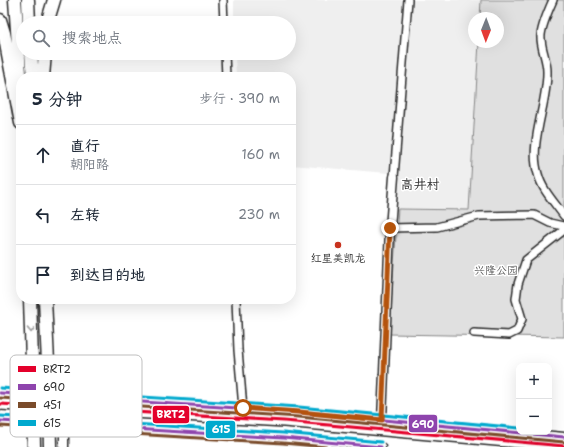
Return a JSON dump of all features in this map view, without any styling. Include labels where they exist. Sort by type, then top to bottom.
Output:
[{"type":"highway","points":[[15,0],[16,16]]},
{"type":"highway","points":[[28,0],[29,16]]},
{"type":"highway","points":[[49,16],[54,0]]},
{"type":"highway","points":[[0,20],[4,33],[16,97]]},
{"type":"highway","points":[[19,60],[20,72]]},
{"type":"highway","points":[[32,60],[33,72]]},
{"type":"highway","points":[[43,72],[44,60]]},
{"type":"highway","points":[[30,304],[32,355]]},
{"type":"highway","points":[[45,304],[48,355]]},
{"type":"highway","points":[[0,404],[10,405]]},
{"type":"highway","points":[[0,410],[10,411]]},
{"type":"highway","points":[[142,413],[284,422],[564,446]]},
{"type":"highway","points":[[142,419],[283,427],[504,447]]},
{"type":"highway","points":[[34,437],[34,447]]},
{"type":"highway","points":[[50,437],[50,447]]},
{"type":"street","points":[[223,0],[224,16]]},
{"type":"street","points":[[382,420],[390,228],[408,0]]},
{"type":"street","points":[[553,0],[541,35],[547,70],[534,156],[538,175],[548,194],[564,216]]},
{"type":"street","points":[[225,60],[226,72]]},
{"type":"street","points":[[390,228],[437,227],[479,216],[534,215],[550,224],[564,226]]},
{"type":"street","points":[[474,333],[509,335],[517,331],[522,319],[516,299],[518,284],[526,260],[564,226]]},
{"type":"street","points":[[236,304],[238,350],[243,408]]},
{"type":"street","points":[[0,393],[10,394]]},
{"type":"street","points":[[142,402],[299,412],[564,437]]},
{"type":"street","points":[[0,421],[10,422]]},
{"type":"street","points":[[142,430],[283,438],[381,447]]},
{"type":"shaded area","points":[[234,0],[481,0],[480,12],[468,12],[468,48],[479,48],[469,210],[398,209],[400,174],[296,165],[296,72],[236,72],[235,60],[296,60],[296,16],[234,16]]},
{"type":"green space","name":"兴隆公园","points":[[481,0],[564,0],[564,337],[389,334],[398,209],[469,210],[479,48],[504,48],[504,12],[480,12]]},
{"type":"transit line","name":"615","points":[[0,388],[10,389]]},
{"type":"transit line","name":"690","points":[[0,393],[10,394]]},
{"type":"transit line","name":"615","points":[[142,397],[299,407],[516,428]]},
{"type":"transit line","name":"451","points":[[0,398],[10,399]]},
{"type":"transit line","name":"690","points":[[142,402],[299,412],[564,437]]},
{"type":"transit line","name":"BRT2","points":[[0,404],[10,405]]},
{"type":"transit line","name":"451","points":[[142,407],[299,417],[564,442]]},
{"type":"transit line","name":"BRT2","points":[[142,412],[284,421],[564,446]]},
{"type":"transit line","name":"615","points":[[0,416],[10,417]]},
{"type":"transit line","name":"690","points":[[0,421],[10,422]]},
{"type":"transit line","name":"615","points":[[142,425],[283,433],[381,442]]},
{"type":"transit line","name":"451","points":[[0,426],[10,427]]},
{"type":"transit line","name":"690","points":[[142,430],[283,438],[381,447]]},
{"type":"transit line","name":"451","points":[[142,435],[326,447]]},
{"type":"place","name":"红星美凯龙","points":[[338,245]]},
{"type":"district","name":"高井村","points":[[420,184]]},
{"type":"route","points":[[243,408],[382,420],[390,228]]}]
